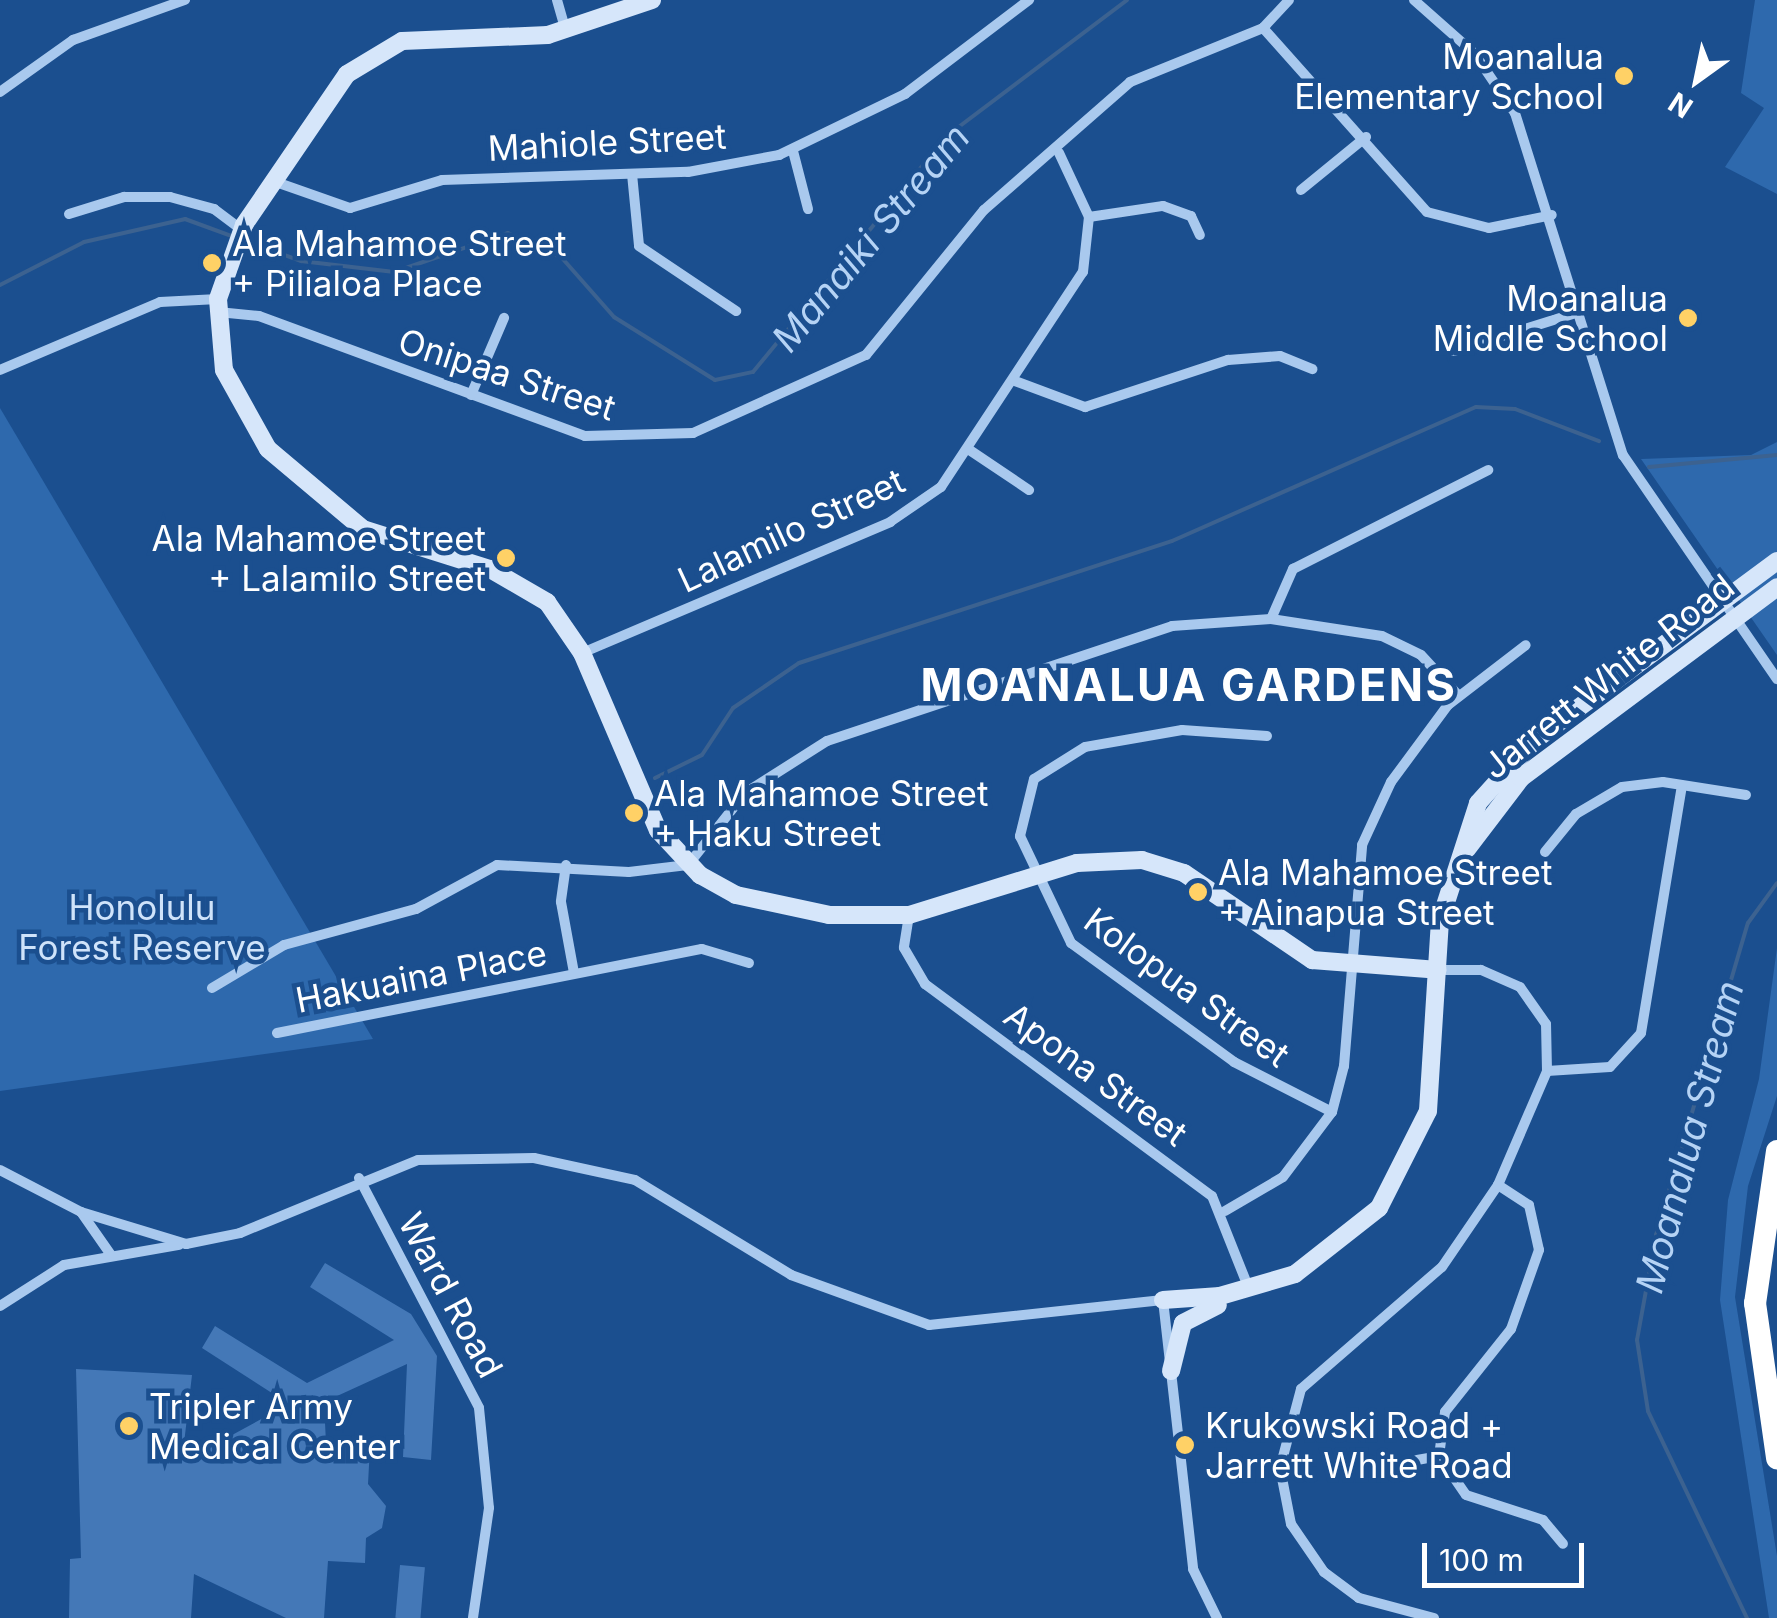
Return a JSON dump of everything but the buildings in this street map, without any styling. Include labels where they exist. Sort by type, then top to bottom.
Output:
[{"type":"highway","points":[[1777,1151],[1755,1303],[1777,1458]]},
{"type":"street","points":[[1,90],[73,40],[186,0]]},
{"type":"street","points":[[557,0],[566,32]]},
{"type":"street","points":[[652,0],[566,32],[386,46],[346,74],[272,181],[235,243],[217,306],[237,403],[310,492],[385,540],[524,584],[556,612],[582,653],[642,802],[688,865],[736,896],[788,909],[908,916],[1102,859],[1157,863],[1304,957],[1347,969],[1481,970],[1520,987],[1546,1024],[1546,1071],[1498,1185],[1442,1267],[1312,1376],[1282,1440],[1286,1511],[1314,1560],[1359,1598],[1434,1618]]},
{"type":"street","name":"Mahiole Street","points":[[272,181],[350,208],[442,180],[632,174],[793,151],[924,82],[1029,0]]},
{"type":"street","name":"Onipaa Street","points":[[0,370],[160,302],[217,306],[259,316],[602,439],[656,440],[711,426],[866,354],[977,218],[1059,153],[1139,75],[1263,28],[1289,0]]},
{"type":"street","points":[[1414,0],[1502,92],[1552,215],[1623,455],[1718,600],[1777,679]]},
{"type":"street","points":[[1263,28],[1366,137],[1398,186],[1439,218],[1489,228],[1552,215]]},
{"type":"street","points":[[1301,190],[1366,137]]},
{"type":"street","points":[[793,151],[808,210]]},
{"type":"street","points":[[1059,153],[1089,217],[1171,208],[1194,219],[1200,236]]},
{"type":"street","points":[[632,174],[639,246],[736,311]]},
{"type":"street","points":[[69,214],[109,200],[170,197],[214,208],[235,243]]},
{"type":"street","name":"Lalamilo Street","points":[[582,653],[890,522],[941,487],[971,451],[1083,272],[1089,217]]},
{"type":"street","points":[[1454,351],[1580,312]]},
{"type":"street","points":[[471,395],[504,318]]},
{"type":"street","points":[[1015,381],[1052,401],[1098,406],[1228,360],[1280,356],[1313,368]]},
{"type":"street","points":[[971,451],[1029,490]]},
{"type":"street","points":[[1272,619],[1293,569],[1488,470]]},
{"type":"street","name":"Jarrett White Road","points":[[0,1306],[46,1273],[111,1255],[186,1244],[279,1218],[359,1178],[458,1156],[594,1168],[668,1196],[791,1276],[929,1324],[1247,1290],[1341,1245],[1402,1176],[1436,1073],[1438,970],[1453,872],[1470,817],[1512,760],[1718,600],[1777,561]]},
{"type":"street","name":"Jarrett White Road","points":[[1453,872],[1521,778],[1772,591]]},
{"type":"street","points":[[212,988],[284,945],[416,909],[497,865],[566,865],[630,872],[688,865],[744,793],[827,741],[1172,626],[1272,619],[1397,641],[1459,696]]},
{"type":"street","points":[[1171,1370],[1183,1323],[1247,1290],[1224,1211],[1283,1176],[1332,1112],[1344,1066],[1347,969],[1362,845],[1391,782],[1459,696],[1526,644]]},
{"type":"street","name":"Kolopua Street","points":[[1267,736],[1240,728],[1138,734],[1057,760],[1034,780],[1020,816],[1038,879],[1071,943],[1234,1062],[1332,1112]]},
{"type":"street","points":[[1545,852],[1609,792],[1682,785],[1746,795]]},
{"type":"street","points":[[1546,1071],[1601,1071],[1637,1042],[1682,785]]},
{"type":"street","name":"Hakuaina Place","points":[[566,865],[561,902],[574,974]]},
{"type":"street","name":"Apona Street","points":[[908,916],[904,948],[918,978],[1224,1211]]},
{"type":"street","name":"Hakuaina Place","points":[[277,1032],[702,949],[749,963]]},
{"type":"street","points":[[0,1170],[81,1212],[186,1244]]},
{"type":"street","name":"Ward Road","points":[[359,1178],[479,1408],[489,1508],[473,1618]]},
{"type":"street","points":[[1498,1185],[1528,1205],[1540,1250],[1511,1328],[1445,1412],[1440,1456],[1466,1494],[1543,1520],[1562,1544]]},
{"type":"street","points":[[81,1212],[111,1255]]},
{"type":"street","points":[[1162,1300],[1193,1569],[1217,1618]]},
{"type":"street","points":[[1417,1460],[1440,1456]]},
{"type":"green space","points":[[1755,0],[1777,0],[1777,194],[1725,167],[1764,108],[1741,93]]},
{"type":"green space","name":"Honolulu Forest Reserve","points":[[0,408],[373,1039],[0,1091]]},
{"type":"green space","points":[[1777,442],[1777,655],[1641,459],[1751,455]]},
{"type":"green space","points":[[1777,948],[1777,1096],[1748,1186],[1735,1297],[1777,1556],[1777,1618],[1769,1618],[1720,1300],[1728,1200],[1759,1079]]},
{"type":"waterway","name":"Manaiki Stream","points":[[243,240],[301,261],[394,272],[508,233],[562,258],[614,317],[715,380],[753,372],[948,135],[1127,0]]},
{"type":"waterway","name":"Manaiki Stream","points":[[0,285],[84,242],[185,219],[234,237]]},
{"type":"waterway","points":[[655,778],[702,755],[733,708],[799,663],[1172,541],[1476,407],[1515,409],[1599,441]]},
{"type":"waterway","points":[[1649,467],[1777,455]]},
{"type":"waterway","name":"Moanalua Stream","points":[[1747,1618],[1648,1411],[1637,1340],[1656,1235],[1748,923],[1777,883]]},
{"type":"place","name":"Moanalua Elementary School","points":[[1624,76]]},
{"type":"place","name":"Ala Mahamoe Street + Pilialoa Place","points":[[212,263]]},
{"type":"place","name":"Moanalua Middle School","points":[[1688,318]]},
{"type":"place","name":"Ala Mahamoe Street + Lalamilo Street","points":[[506,558]]},
{"type":"place","name":"Ala Mahamoe Street + Haku Street","points":[[634,813]]},
{"type":"place","name":"Ala Mahamoe Street + Ainapua Street","points":[[1198,892]]},
{"type":"place","name":"Tripler Army Medical Center","points":[[129,1426]]},
{"type":"place","name":"Krukowski Road + Jarrett White Road","points":[[1185,1445]]},
{"type":"district","name":"MOANALUA GARDENS","points":[[1189,685]]}]
